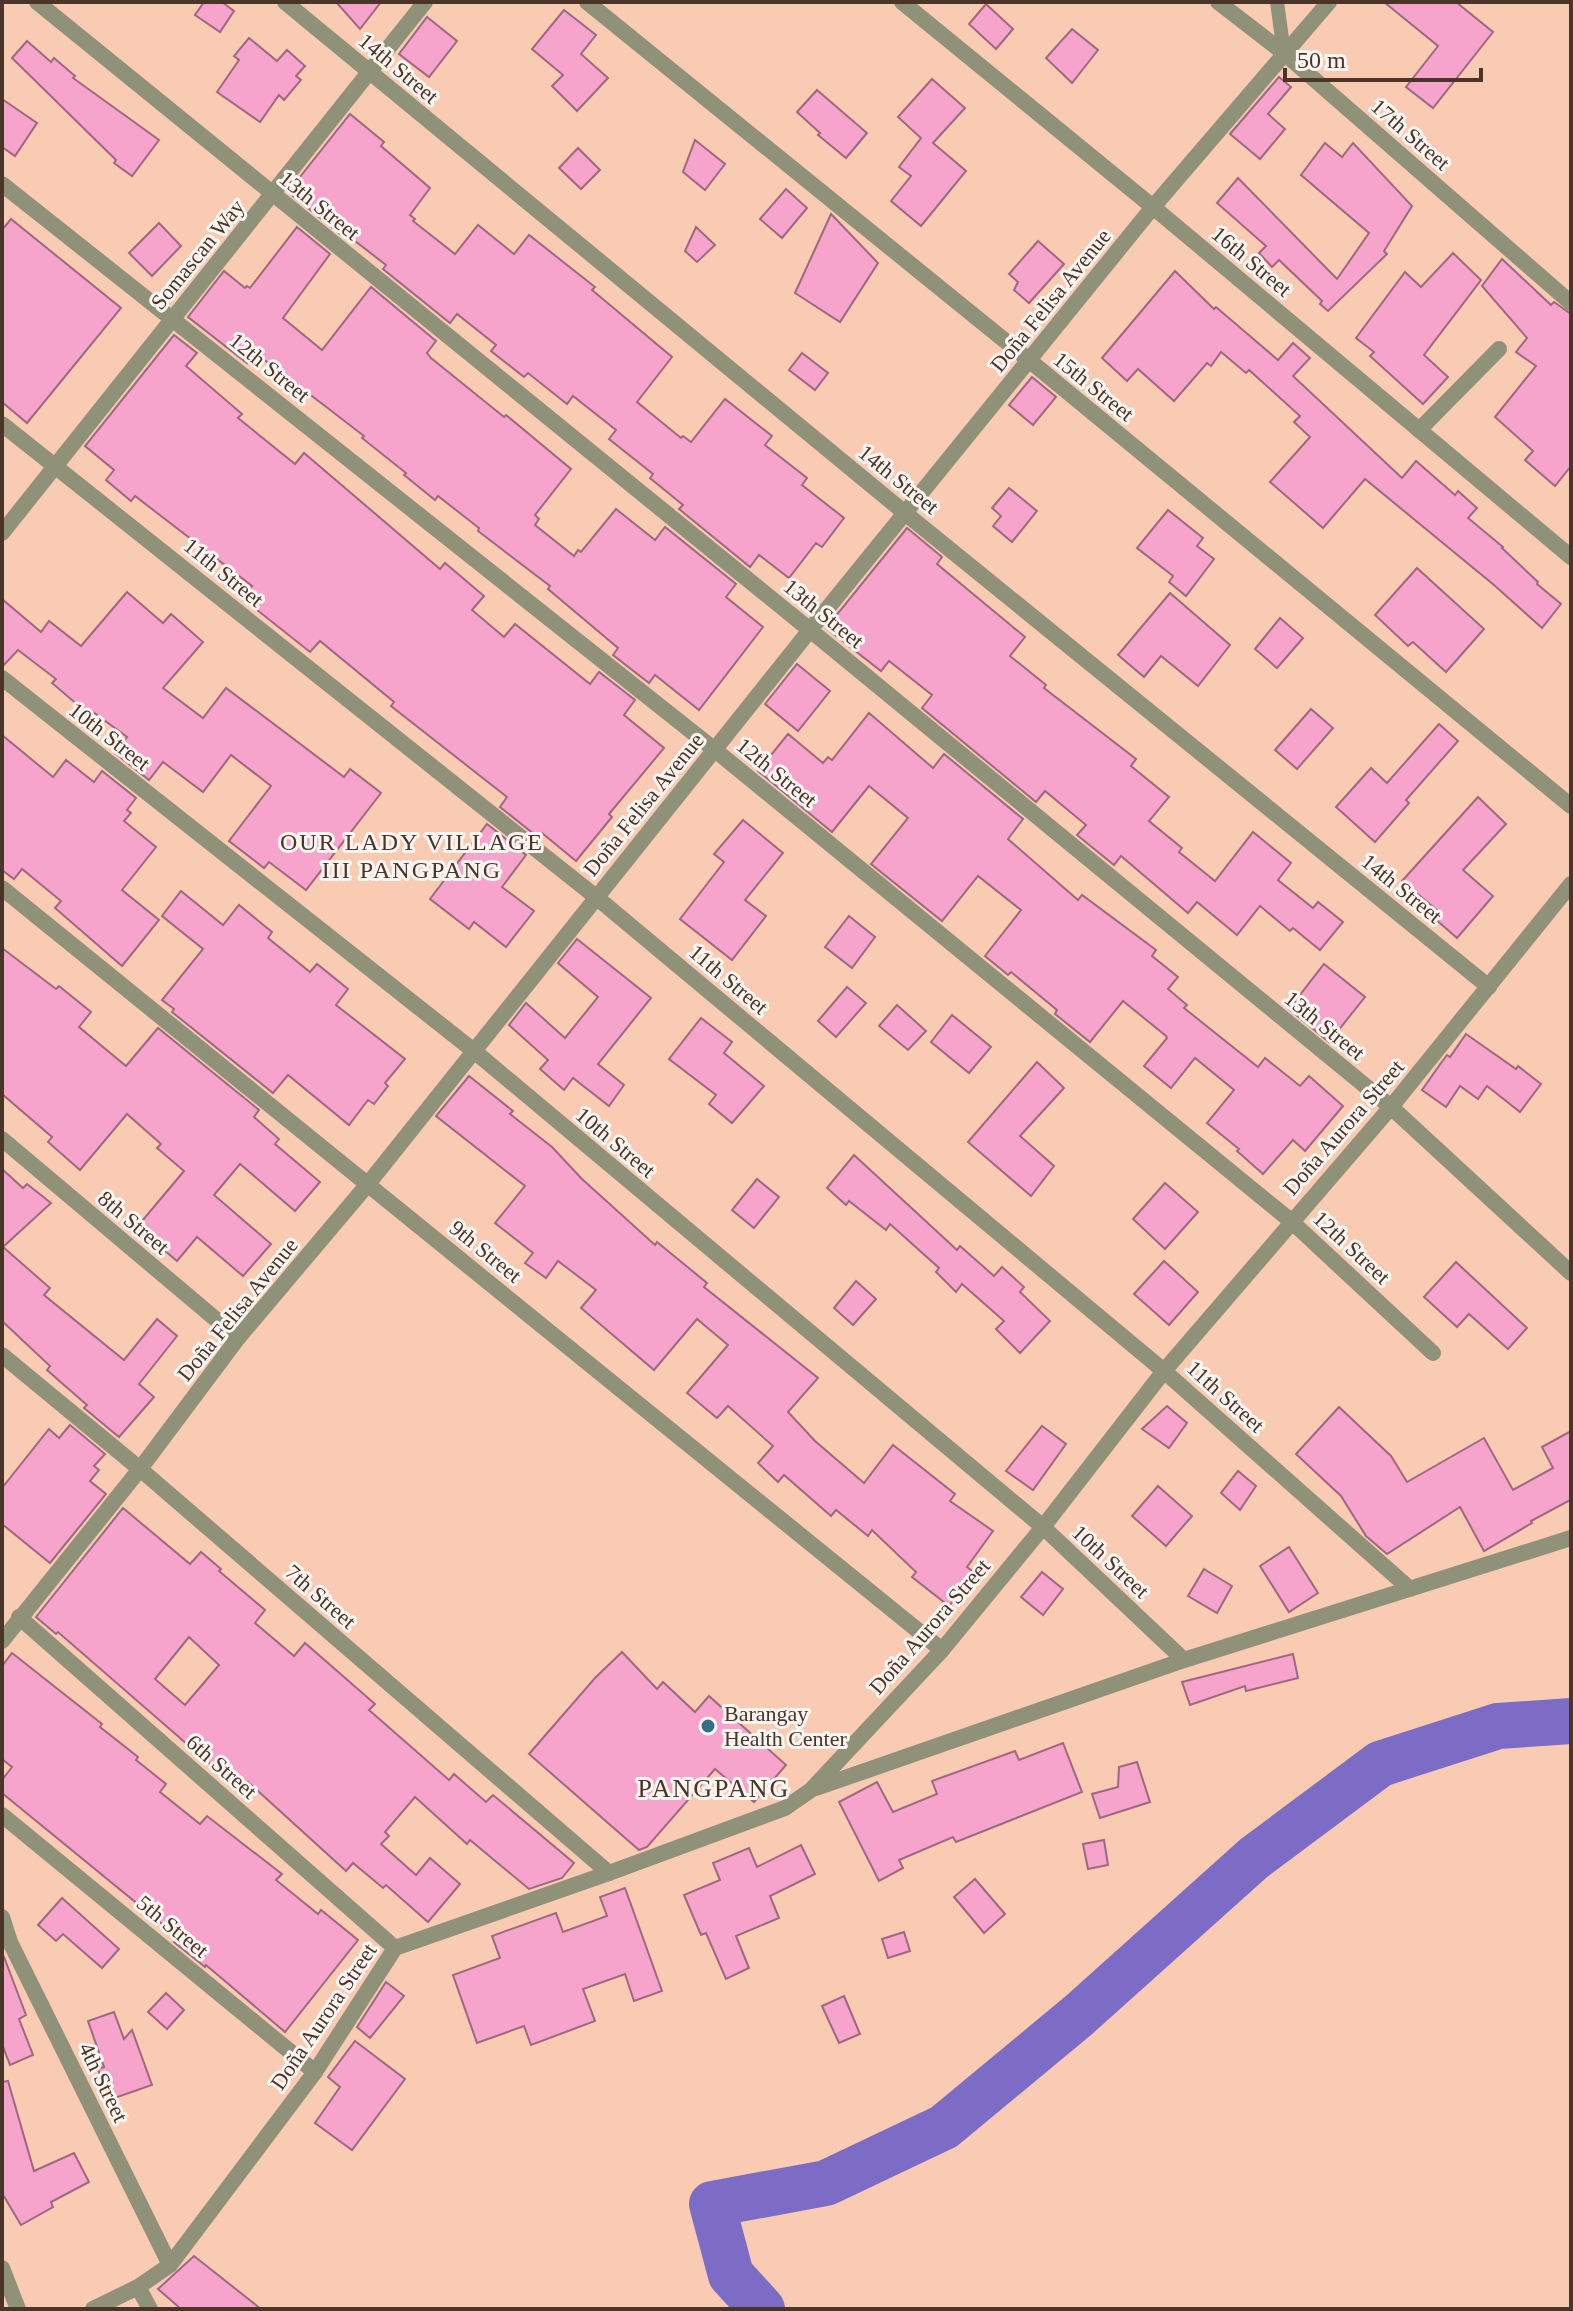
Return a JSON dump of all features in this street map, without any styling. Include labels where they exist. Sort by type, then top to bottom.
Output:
[{"type":"street","name":"13th Street","points":[[37,2],[1391,1107],[1571,1273]]},
{"type":"street","name":"14th Street","points":[[285,2],[905,513],[1489,987]]},
{"type":"street","name":"Somascan Way","points":[[2,533],[425,2]]},
{"type":"street","name":"15th Street","points":[[587,2],[1571,806]]},
{"type":"street","name":"16th Street","points":[[902,2],[1569,551]]},
{"type":"street","name":"17th Street","points":[[1218,2],[1284,53],[1571,303]]},
{"type":"street","name":"Doña Felisa Avenue","points":[[2,1641],[140,1469],[238,1338],[368,1184],[810,630],[1153,207],[1329,2]]},
{"type":"street","name":"12th Street","points":[[2,184],[715,750],[1291,1221],[1433,1353]]},
{"type":"street","points":[[1419,430],[1499,349]]},
{"type":"street","name":"11th Street","points":[[2,424],[596,897],[1164,1371],[1410,1589]]},
{"type":"street","name":"10th Street","points":[[2,678],[474,1051],[1043,1527],[1184,1660]]},
{"type":"street","name":"Doña Aurora Street","points":[[93,2309],[138,2287],[170,2265],[315,2072],[395,1948],[785,1808],[811,1790],[942,1650],[1043,1527],[1164,1371],[1391,1107],[1571,884]]},
{"type":"street","name":"9th Street","points":[[2,888],[942,1650]]},
{"type":"street","name":"8th Street","points":[[2,1139],[238,1338]]},
{"type":"street","name":"7th Street","points":[[2,1355],[140,1469],[609,1873]]},
{"type":"street","points":[[811,1790],[1184,1660],[1571,1538]]},
{"type":"street","name":"6th Street","points":[[19,1617],[395,1948]]},
{"type":"street","name":"5th Street","points":[[2,1815],[315,2072]]},
{"type":"street","name":"4th Street","points":[[2,1917],[10,1942],[170,2265]]},
{"type":"street","points":[[2,2268],[18,2309]]},
{"type":"street","points":[[138,2287],[150,2309]]},
{"type":"lane","points":[[1277,2],[1284,53]]},
{"type":"building","points":[[204,2],[222,2],[234,11],[220,32],[195,15]]},
{"type":"building","points":[[336,2],[381,2],[360,29]]},
{"type":"building","points":[[1384,2],[1456,2],[1493,32],[1433,108],[1406,87],[1438,46]]},
{"type":"building","points":[[986,4],[1013,29],[996,49],[969,24]]},
{"type":"building","points":[[564,10],[596,35],[581,54],[608,78],[577,111],[552,86],[563,75],[532,49]]},
{"type":"building","points":[[427,17],[457,41],[429,77],[399,54]]},
{"type":"building","points":[[1072,29],[1098,50],[1072,83],[1046,58]]},
{"type":"building","points":[[249,38],[277,61],[287,50],[305,66],[296,76],[301,80],[284,100],[279,95],[260,122],[217,92],[239,60],[234,56]]},
{"type":"building","points":[[27,41],[51,62],[54,58],[75,76],[73,78],[159,140],[132,176],[114,163],[116,160],[12,58]]},
{"type":"building","points":[[1279,77],[1291,87],[1268,114],[1285,129],[1260,159],[1230,134]]},
{"type":"building","points":[[932,79],[965,108],[933,143],[966,171],[921,226],[891,201],[911,176],[899,167],[921,138],[898,117]]},
{"type":"building","points":[[817,90],[867,133],[846,158],[797,112]]},
{"type":"building","points":[[2,99],[37,123],[15,156],[2,147]]},
{"type":"building","points":[[350,114],[384,142],[381,146],[430,188],[410,215],[415,219],[413,221],[455,254],[478,225],[514,254],[529,235],[595,287],[592,290],[672,357],[637,402],[681,438],[683,436],[691,442],[725,399],[772,436],[765,445],[807,478],[802,485],[844,518],[822,547],[816,543],[789,578],[759,555],[750,567],[679,509],[683,505],[650,478],[653,474],[609,439],[616,430],[573,396],[567,404],[528,373],[524,377],[491,351],[496,345],[457,314],[450,323],[383,269],[386,265],[346,234],[344,237],[288,192]]},
{"type":"building","points":[[695,140],[725,164],[705,190],[683,172]]},
{"type":"building","points":[[1325,143],[1342,157],[1353,143],[1412,206],[1384,251],[1387,254],[1328,311],[1320,304],[1322,301],[1279,260],[1272,267],[1259,253],[1266,246],[1217,203],[1238,178],[1337,279],[1369,233],[1301,175]]},
{"type":"building","points":[[578,148],[600,170],[581,189],[559,168]]},
{"type":"building","points":[[786,189],[807,208],[782,238],[760,219]]},
{"type":"building","points":[[831,214],[878,263],[840,322],[795,293]]},
{"type":"building","points":[[11,219],[121,308],[27,423],[2,402],[2,230]]},
{"type":"building","points":[[159,223],[181,246],[152,276],[129,253]]},
{"type":"building","points":[[297,227],[330,254],[283,318],[322,350],[371,287],[436,341],[427,353],[431,358],[571,469],[535,515],[539,519],[535,525],[574,556],[578,550],[581,552],[616,509],[655,540],[665,527],[736,584],[726,597],[763,627],[699,710],[655,675],[649,683],[613,655],[618,648],[548,589],[550,586],[438,496],[435,500],[362,438],[364,436],[325,406],[255,353],[247,363],[188,317],[224,271],[245,288],[250,288]]},
{"type":"building","points":[[696,227],[715,245],[697,262],[685,251]]},
{"type":"building","points":[[1038,241],[1064,264],[1029,303],[1014,290],[1018,282],[1009,274]]},
{"type":"building","points":[[1453,253],[1481,280],[1424,355],[1448,377],[1423,404],[1370,356],[1374,352],[1356,338],[1405,272],[1421,287]]},
{"type":"building","points":[[1502,259],[1551,305],[1554,302],[1571,314],[1571,466],[1555,486],[1525,460],[1533,451],[1495,417],[1536,366],[1516,352],[1527,338],[1482,286]]},
{"type":"building","points":[[1175,271],[1214,309],[1216,307],[1278,360],[1293,343],[1310,358],[1293,376],[1402,478],[1416,461],[1455,495],[1458,491],[1477,508],[1468,518],[1503,547],[1537,584],[1561,604],[1542,628],[1365,479],[1323,528],[1270,482],[1310,437],[1294,422],[1300,416],[1249,370],[1246,373],[1221,352],[1211,366],[1207,363],[1174,401],[1138,369],[1127,381],[1102,358]]},
{"type":"building","points":[[174,335],[197,353],[186,366],[242,414],[238,418],[295,464],[304,453],[440,569],[445,563],[484,596],[472,610],[504,637],[515,624],[590,684],[599,672],[635,700],[624,715],[664,748],[609,814],[612,817],[576,861],[542,833],[539,838],[500,807],[507,797],[391,706],[394,702],[320,641],[310,652],[242,598],[252,586],[135,496],[131,501],[106,480],[114,470],[85,446]]},
{"type":"building","points":[[802,353],[828,373],[815,390],[789,370]]},
{"type":"building","points":[[1032,377],[1056,397],[1033,425],[1009,405]]},
{"type":"building","points":[[1009,488],[1037,511],[1012,542],[993,526],[1001,516],[992,508]]},
{"type":"building","points":[[1168,510],[1203,538],[1197,546],[1214,559],[1186,596],[1169,582],[1173,576],[1137,548]]},
{"type":"building","points":[[907,528],[942,557],[937,564],[1025,637],[1010,656],[1046,685],[1044,688],[1136,759],[1131,766],[1169,797],[1149,821],[1182,848],[1179,852],[1215,881],[1253,832],[1291,863],[1278,880],[1313,908],[1318,902],[1343,922],[1320,950],[1293,928],[1290,931],[1260,906],[1237,935],[1197,902],[1188,913],[1121,856],[1114,865],[1077,835],[1086,825],[1045,791],[1036,802],[922,708],[932,695],[889,661],[881,671],[826,628]]},
{"type":"building","points":[[1417,568],[1484,629],[1446,672],[1413,642],[1408,646],[1375,615]]},
{"type":"building","points":[[127,592],[163,623],[171,614],[203,642],[163,688],[203,718],[226,688],[344,777],[350,769],[381,793],[306,890],[269,862],[264,868],[229,841],[271,786],[231,755],[203,792],[163,762],[149,780],[115,753],[127,737],[89,709],[86,712],[52,683],[56,679],[18,650],[2,667],[2,599],[41,632],[49,621],[81,646]]},
{"type":"building","points":[[1170,593],[1230,645],[1198,686],[1161,656],[1144,677],[1118,655]]},
{"type":"building","points":[[1280,618],[1303,638],[1277,668],[1255,649]]},
{"type":"building","points":[[797,664],[830,691],[798,731],[765,704]]},
{"type":"building","points":[[1311,709],[1333,728],[1297,769],[1275,750]]},
{"type":"building","points":[[869,713],[933,768],[944,754],[1023,819],[1008,839],[1078,900],[1082,895],[1156,950],[1152,956],[1178,977],[1168,989],[1187,1005],[1184,1008],[1258,1067],[1265,1058],[1300,1086],[1309,1076],[1343,1106],[1305,1151],[1293,1140],[1263,1174],[1207,1123],[1234,1090],[1195,1058],[1171,1088],[1144,1066],[1166,1036],[1123,1001],[1090,1042],[1011,972],[1008,975],[985,956],[1021,910],[978,876],[942,921],[871,864],[908,818],[869,786],[832,832],[758,771],[788,734],[823,763],[828,757],[832,760]]},
{"type":"building","points":[[1439,724],[1458,741],[1406,800],[1409,803],[1375,842],[1336,807],[1371,768],[1387,783]]},
{"type":"building","points":[[2,735],[53,777],[66,760],[94,782],[102,771],[136,798],[127,810],[131,813],[124,821],[156,847],[122,890],[159,920],[122,966],[55,908],[61,901],[22,869],[14,879],[2,870]]},
{"type":"building","points":[[1478,797],[1506,824],[1463,870],[1493,896],[1457,938],[1434,918],[1439,912],[1402,881]]},
{"type":"building","points":[[743,820],[783,853],[745,900],[766,916],[732,960],[680,919],[724,862],[714,854]]},
{"type":"building","points":[[487,824],[526,855],[502,887],[534,911],[506,947],[474,922],[469,929],[430,899]]},
{"type":"building","points":[[181,891],[223,925],[239,905],[272,932],[268,938],[310,972],[317,964],[348,989],[336,1005],[405,1059],[385,1083],[388,1086],[374,1104],[368,1100],[349,1125],[288,1075],[273,1093],[172,1012],[174,1009],[162,1000],[203,949],[162,916]]},
{"type":"building","points":[[849,916],[875,937],[852,968],[825,947]]},
{"type":"building","points":[[577,939],[651,998],[598,1064],[624,1085],[609,1106],[573,1078],[564,1090],[540,1069],[548,1060],[509,1025],[526,1003],[565,1038],[598,997],[558,963]]},
{"type":"building","points":[[2,948],[56,989],[59,986],[91,1012],[79,1027],[126,1066],[158,1028],[259,1110],[254,1117],[279,1139],[275,1144],[320,1182],[295,1211],[240,1164],[214,1195],[271,1244],[243,1276],[197,1237],[177,1261],[137,1227],[184,1171],[157,1148],[161,1144],[127,1114],[80,1170],[48,1142],[52,1137],[2,1094]]},
{"type":"building","points":[[1324,964],[1365,997],[1329,1042],[1289,1009]]},
{"type":"building","points":[[847,987],[866,1003],[836,1037],[818,1021]]},
{"type":"building","points":[[897,1005],[926,1031],[908,1050],[879,1026]]},
{"type":"building","points":[[952,1015],[991,1047],[969,1073],[931,1042]]},
{"type":"building","points":[[701,1018],[732,1042],[724,1053],[764,1086],[732,1123],[709,1104],[716,1095],[669,1059]]},
{"type":"building","points":[[1466,1034],[1541,1084],[1520,1112],[1487,1086],[1478,1099],[1460,1086],[1446,1107],[1422,1090]]},
{"type":"building","points":[[1037,1062],[1064,1088],[1020,1136],[1054,1166],[1031,1196],[968,1142]]},
{"type":"building","points":[[469,1076],[513,1111],[510,1114],[552,1147],[582,1179],[655,1245],[657,1242],[707,1283],[704,1287],[818,1378],[788,1412],[815,1441],[864,1483],[893,1445],[955,1494],[950,1501],[993,1531],[967,1567],[975,1573],[949,1606],[912,1577],[916,1572],[872,1530],[868,1536],[836,1510],[831,1516],[784,1475],[778,1482],[758,1463],[773,1446],[728,1406],[717,1418],[687,1393],[728,1345],[697,1319],[654,1370],[581,1308],[596,1290],[558,1261],[546,1278],[525,1263],[533,1253],[495,1223],[525,1186],[436,1116]]},
{"type":"building","points":[[854,1155],[957,1250],[960,1246],[994,1276],[1002,1267],[1024,1287],[1020,1292],[1050,1321],[1020,1353],[996,1329],[1004,1321],[962,1284],[956,1292],[936,1272],[939,1268],[890,1224],[886,1230],[849,1201],[846,1205],[827,1188]]},
{"type":"building","points":[[2,1169],[23,1188],[27,1184],[51,1203],[3,1247],[50,1288],[44,1295],[124,1360],[157,1319],[177,1336],[139,1384],[154,1397],[119,1437],[84,1408],[87,1405],[47,1370],[50,1366],[2,1321]]},
{"type":"building","points":[[757,1179],[779,1197],[754,1228],[732,1210]]},
{"type":"building","points":[[1165,1183],[1198,1212],[1165,1249],[1133,1219]]},
{"type":"building","points":[[1164,1261],[1198,1292],[1169,1325],[1134,1294]]},
{"type":"building","points":[[1456,1262],[1527,1328],[1508,1349],[1469,1314],[1457,1327],[1424,1297]]},
{"type":"building","points":[[856,1281],[876,1299],[853,1325],[834,1308]]},
{"type":"building","points":[[1167,1406],[1187,1423],[1169,1448],[1142,1429]]},
{"type":"building","points":[[1339,1407],[1391,1456],[1407,1482],[1484,1438],[1513,1490],[1553,1468],[1542,1447],[1571,1431],[1571,1502],[1531,1521],[1484,1551],[1460,1507],[1387,1554],[1366,1536],[1341,1496],[1296,1454]]},
{"type":"building","points":[[70,1425],[105,1454],[94,1466],[99,1470],[90,1481],[106,1494],[50,1563],[2,1524],[2,1488],[49,1429],[59,1438]]},
{"type":"building","points":[[1042,1426],[1066,1444],[1033,1490],[1006,1471]]},
{"type":"building","points":[[1238,1471],[1256,1486],[1240,1510],[1221,1493]]},
{"type":"building","points":[[1158,1486],[1192,1516],[1166,1546],[1132,1516]]},
{"type":"building","points":[[123,1508],[190,1564],[201,1552],[265,1610],[255,1623],[294,1656],[305,1643],[375,1704],[369,1710],[449,1780],[454,1774],[486,1802],[493,1795],[574,1863],[562,1878],[529,1889],[470,1840],[467,1844],[415,1797],[385,1832],[389,1836],[381,1844],[416,1875],[430,1858],[460,1884],[428,1922],[386,1885],[383,1888],[353,1863],[346,1871],[248,1782],[241,1791],[58,1632],[56,1634],[36,1617]],"holes":[[[189,1637],[219,1665],[185,1705],[155,1679]]]},
{"type":"building","points":[[1289,1547],[1318,1593],[1289,1612],[1260,1566]]},
{"type":"building","points":[[1204,1569],[1232,1586],[1217,1613],[1188,1596]]},
{"type":"building","points":[[1042,1572],[1063,1589],[1043,1615],[1021,1597]]},
{"type":"building","points":[[622,1652],[657,1689],[663,1682],[695,1712],[709,1696],[786,1765],[754,1802],[715,1769],[647,1847],[639,1850],[529,1754],[595,1678]]},
{"type":"building","points":[[12,1653],[102,1724],[100,1727],[138,1757],[136,1760],[166,1784],[160,1792],[200,1824],[207,1816],[282,1874],[276,1880],[318,1914],[321,1910],[358,1940],[285,2032],[174,1942],[178,1937],[2,1793],[2,1780],[12,1767],[2,1759],[2,1666]]},
{"type":"building","points":[[1293,1654],[1298,1678],[1246,1691],[1245,1686],[1190,1705],[1182,1682]]},
{"type":"building","points":[[1063,1743],[1082,1792],[956,1842],[953,1837],[899,1860],[903,1868],[879,1881],[839,1802],[877,1782],[893,1812],[937,1794],[932,1781],[1015,1751],[1019,1760]]},
{"type":"building","points":[[1137,1762],[1150,1802],[1100,1818],[1092,1794],[1118,1787],[1119,1767]]},
{"type":"building","points":[[1104,1840],[1108,1865],[1088,1869],[1083,1844]]},
{"type":"building","points":[[801,1845],[815,1874],[770,1896],[779,1918],[736,1936],[749,1968],[726,1979],[706,1933],[701,1935],[684,1895],[720,1880],[713,1863],[749,1848],[757,1867]]},
{"type":"building","points":[[975,1879],[1005,1914],[984,1933],[954,1897]]},
{"type":"building","points":[[625,1888],[662,1991],[634,2001],[625,1974],[583,1989],[595,2021],[531,2045],[524,2026],[477,2043],[453,1975],[500,1958],[492,1936],[556,1913],[563,1932],[607,1916],[600,1897]]},
{"type":"building","points":[[62,1898],[119,1949],[102,1968],[63,1934],[56,1941],[38,1925]]},
{"type":"building","points":[[904,1932],[910,1951],[888,1958],[882,1939]]},
{"type":"building","points":[[4,1957],[26,2015],[19,2019],[33,2055],[10,2065],[2,2044]]},
{"type":"building","points":[[386,1982],[404,1996],[370,2038],[357,2027]]},
{"type":"building","points":[[166,1993],[184,2010],[167,2029],[148,2012]]},
{"type":"building","points":[[844,1996],[860,2034],[839,2043],[822,2006]]},
{"type":"building","points":[[114,2012],[124,2039],[132,2030],[152,2085],[109,2100],[98,2069],[104,2067],[88,2021]]},
{"type":"building","points":[[355,2041],[405,2079],[352,2150],[315,2123],[340,2087],[328,2077]]},
{"type":"building","points":[[8,2081],[34,2171],[74,2153],[89,2182],[51,2202],[53,2207],[21,2225],[2,2193],[2,2082]]},
{"type":"building","points":[[194,2256],[261,2309],[181,2309],[158,2289]]},
{"type":"waterway","points":[[762,2309],[731,2275],[712,2204],[826,2183],[944,2127],[1079,2015],[1254,1858],[1380,1764],[1498,1726],[1571,1721]]},
{"type":"place","name":"Barangay Health Center","points":[[708,1726]]},
{"type":"district","name":"OUR LADY VILLAGE III PANGPANG","points":[[412,856]]},
{"type":"district","name":"PANGPANG","points":[[714,1788]]}]
